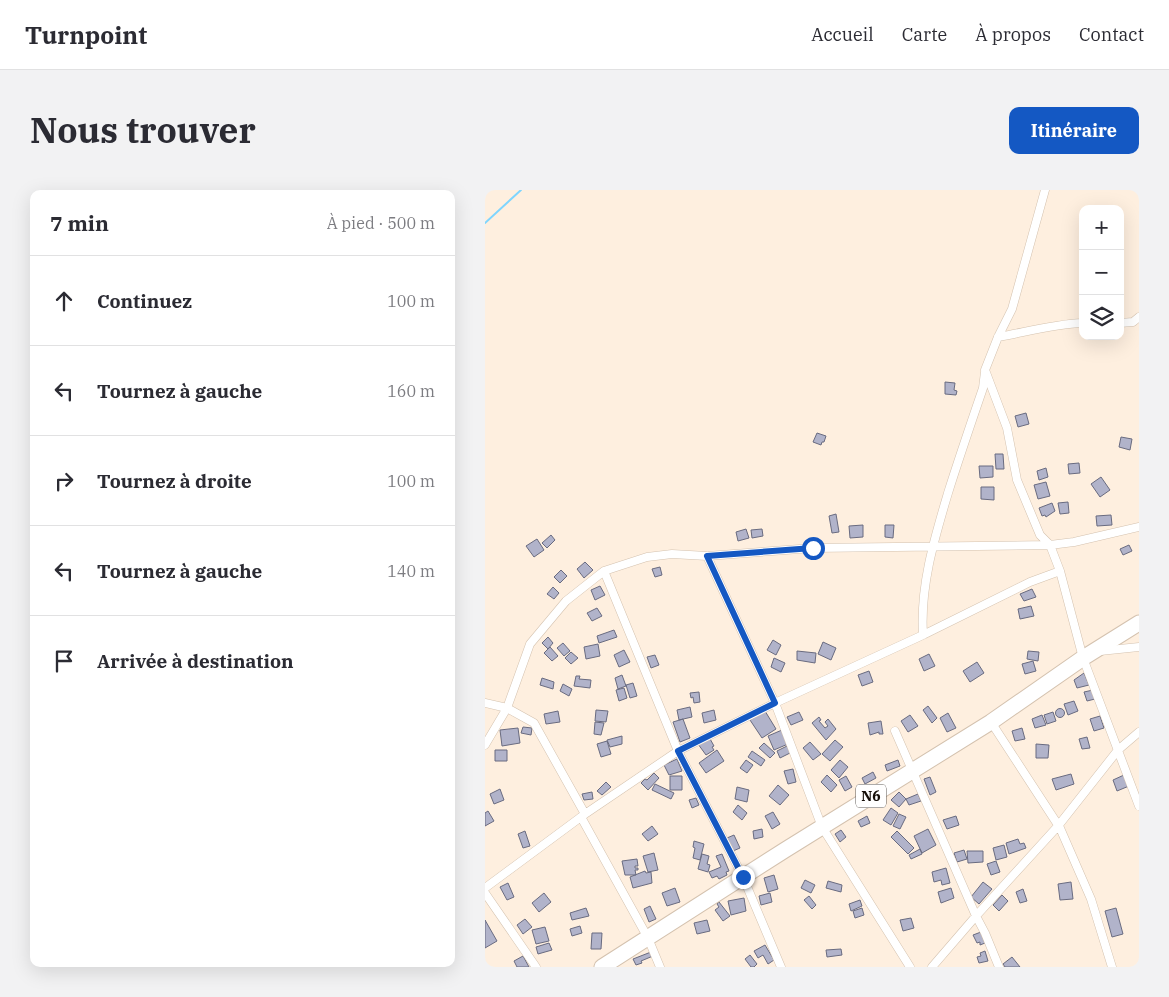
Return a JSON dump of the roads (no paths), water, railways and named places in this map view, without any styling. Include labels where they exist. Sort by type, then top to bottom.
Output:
[{"type":"highway","name":"N6","points":[[602,967],[822,826],[991,722],[1139,623]]},
{"type":"street","points":[[923,635],[922,622],[926,578],[931,548],[983,388],[985,370],[1012,309],[1045,190]]},
{"type":"street","points":[[1124,323],[1133,322],[1139,317]]},
{"type":"street","points":[[998,337],[1062,323],[1079,323]]},
{"type":"street","points":[[985,370],[1007,428],[1017,480],[1040,535],[1050,545],[1061,571],[1118,750],[1139,806]]},
{"type":"street","points":[[485,745],[507,708],[530,644],[566,601],[604,571],[647,557],[661,555],[689,554],[707,556],[813,548],[1050,545],[1074,542],[1139,527]]},
{"type":"street","points":[[707,556],[775,703],[822,826],[910,967]]},
{"type":"street","points":[[604,571],[678,751],[743,877],[781,967]]},
{"type":"street","points":[[485,888],[583,816],[678,751],[1030,582],[1061,571]]},
{"type":"street","points":[[1089,655],[1139,647]]},
{"type":"street","points":[[485,703],[507,708],[534,723],[648,938],[660,967]]},
{"type":"street","points":[[991,722],[1058,826],[1073,855],[1091,899],[1112,967]]},
{"type":"street","points":[[895,732],[975,916],[988,938],[999,967]]},
{"type":"street","points":[[932,967],[975,916],[1058,826],[1118,750],[1139,732]]},
{"type":"street","points":[[485,894],[536,967]]},
{"type":"waterway","points":[[485,223],[521,190]]}]
